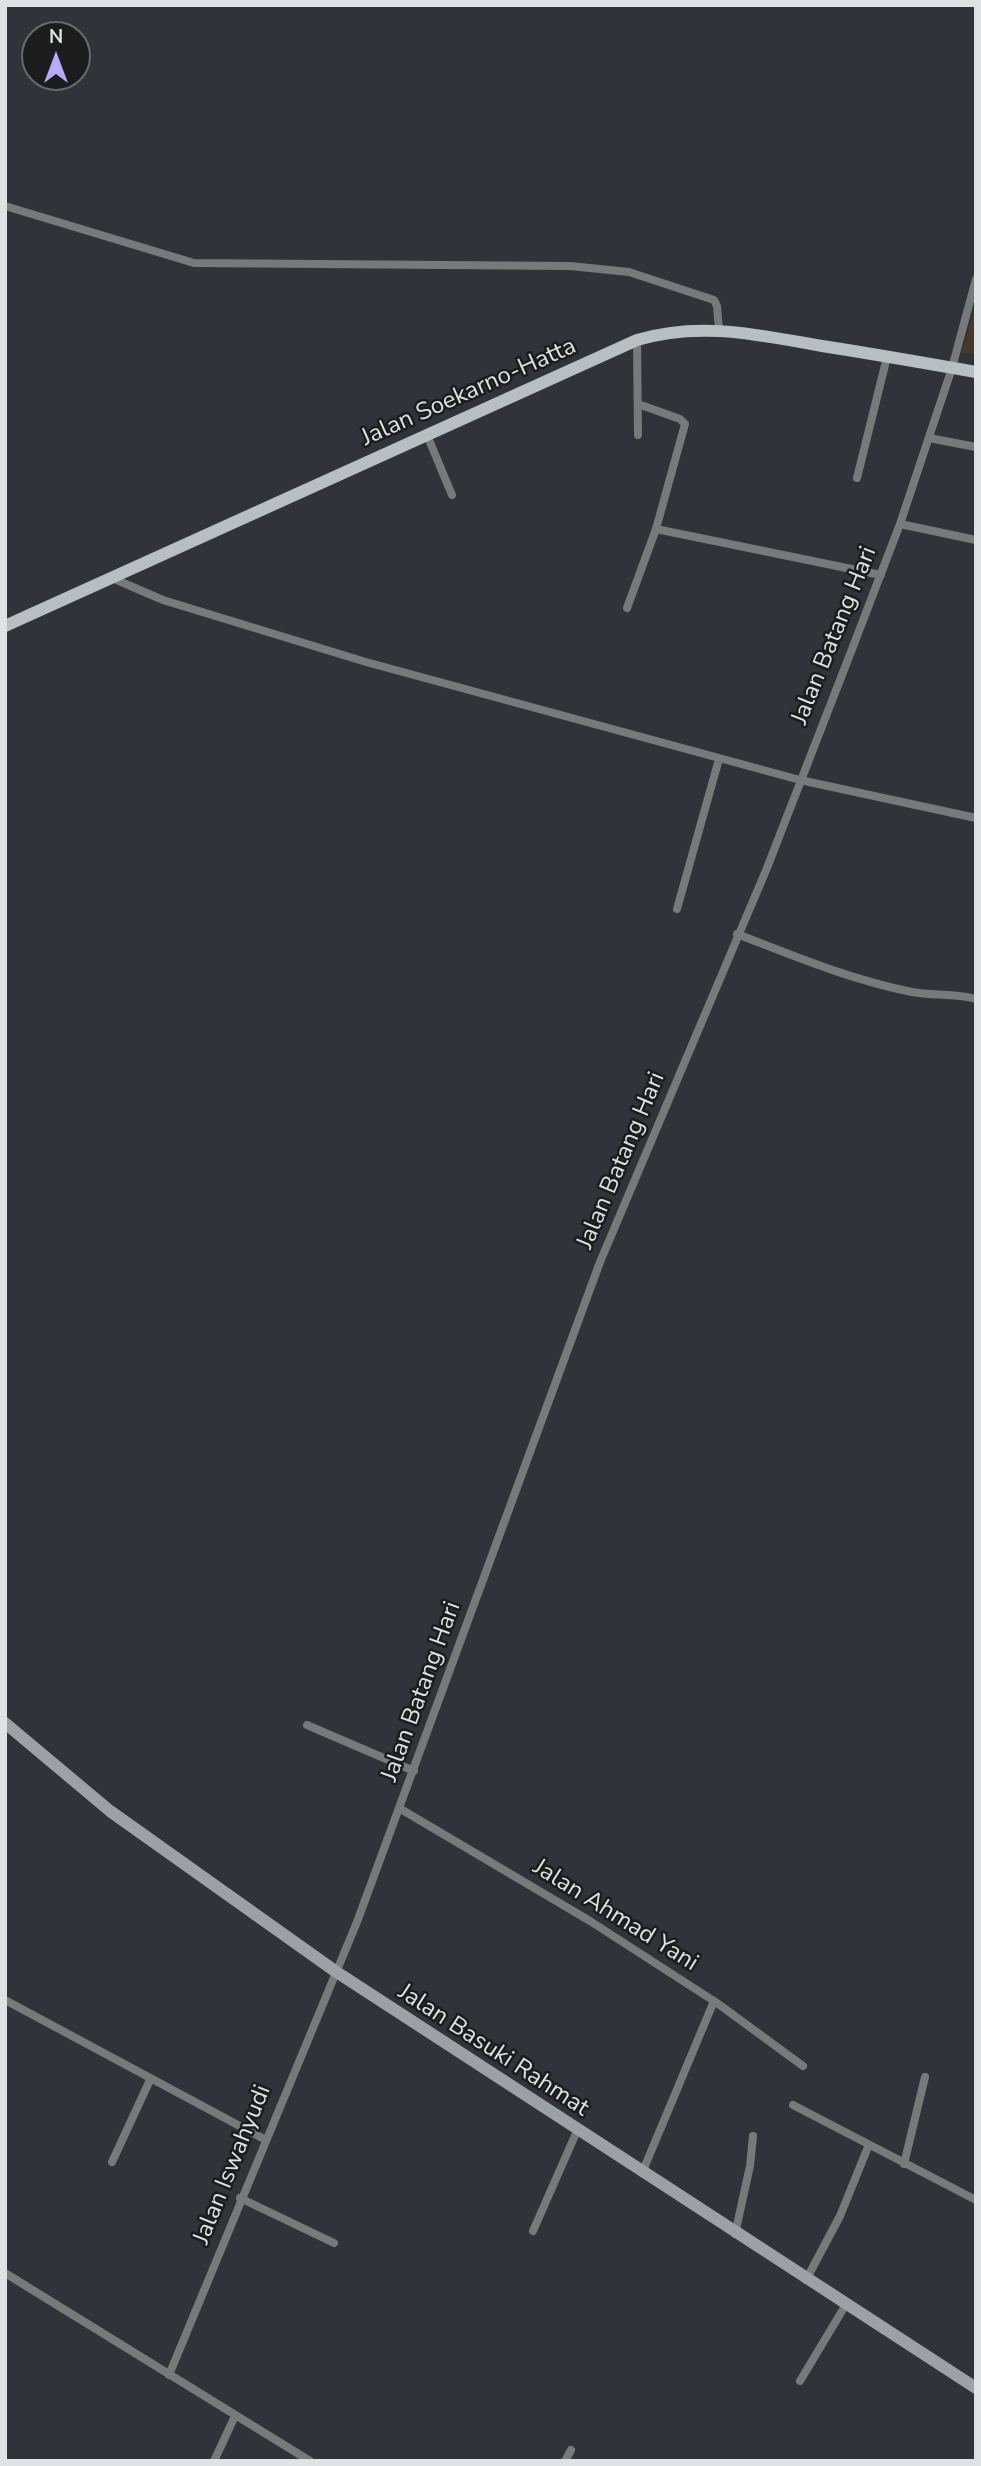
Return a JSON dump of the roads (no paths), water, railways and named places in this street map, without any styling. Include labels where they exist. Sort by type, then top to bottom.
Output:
[{"type":"main road","name":"Jalan Soekarno-Hatta","points":[[5,626],[637,340],[664,332],[719,330],[976,372]]},
{"type":"main road","name":"Jalan Basuki Rahmat","points":[[5,1723],[110,1811],[335,1971],[735,2234],[976,2388]]},
{"type":"street","points":[[5,206],[194,263],[570,266],[629,272],[713,300],[717,306],[719,330]]},
{"type":"street","name":"Jalan Batang Hari","points":[[335,1971],[400,1808],[600,1262],[800,780],[881,575],[952,368],[976,279]]},
{"type":"street","points":[[637,340],[638,435]]},
{"type":"street","points":[[857,478],[887,357]]},
{"type":"street","points":[[627,608],[656,529],[685,424],[680,419],[638,404]]},
{"type":"street","points":[[427,435],[452,495]]},
{"type":"street","points":[[929,438],[976,447]]},
{"type":"street","points":[[900,524],[976,540]]},
{"type":"street","points":[[656,529],[881,575]]},
{"type":"street","points":[[112,578],[163,600],[353,658],[800,780],[976,818]]},
{"type":"street","points":[[677,909],[719,758]]},
{"type":"street","points":[[737,934],[826,969],[912,992],[961,995],[976,999]]},
{"type":"street","points":[[307,1725],[414,1770]]},
{"type":"street","name":"Jalan Ahmad Yani","points":[[400,1808],[590,1921],[714,2001],[803,2066]]},
{"type":"street","name":"Jalan Iswahyudi","points":[[169,2375],[335,1971]]},
{"type":"street","points":[[5,2000],[264,2139]]},
{"type":"street","points":[[642,2173],[714,2001]]},
{"type":"street","points":[[904,2164],[925,2077]]},
{"type":"street","points":[[112,2162],[150,2080]]},
{"type":"street","points":[[793,2105],[868,2147],[976,2200]]},
{"type":"street","points":[[533,2231],[577,2131]]},
{"type":"street","points":[[735,2234],[750,2166],[753,2136]]},
{"type":"street","points":[[806,2280],[840,2216],[868,2147]]},
{"type":"street","points":[[240,2197],[334,2243]]},
{"type":"street","points":[[5,2273],[310,2461]]},
{"type":"street","points":[[800,2381],[845,2305]]},
{"type":"street","points":[[214,2461],[235,2416]]},
{"type":"street","points":[[565,2461],[571,2450]]}]
